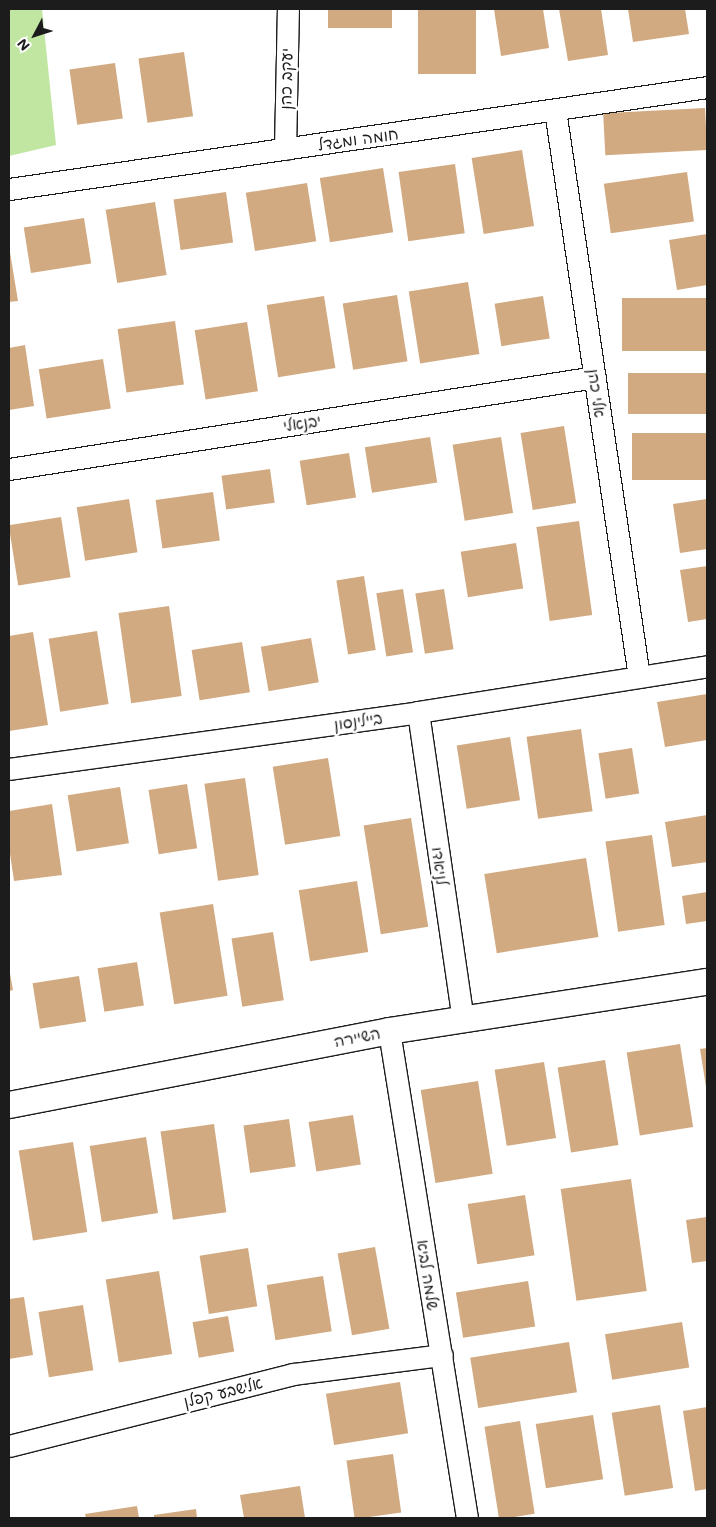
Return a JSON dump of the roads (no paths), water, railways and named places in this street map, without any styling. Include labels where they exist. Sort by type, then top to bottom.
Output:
[{"type":"street","name":"יעקב כהן","points":[[285,149],[288,9]]},
{"type":"street","name":"חומה ומגדל","points":[[9,189],[707,87]]},
{"type":"street","name":"אלי כהן","points":[[555,110],[639,677]]},
{"type":"street","name":"יבנאלי","points":[[9,469],[594,377]]},
{"type":"street","name":"ביילינסון","points":[[9,769],[418,712],[707,666]]},
{"type":"street","name":"לניאדו","points":[[418,712],[462,1020]]},
{"type":"street","name":"השיירה","points":[[9,1105],[389,1031],[707,982]]},
{"type":"street","name":"שלמה לביא","points":[[389,1031],[467,1518]]},
{"type":"street","name":"אלישבע קפלן","points":[[9,1446],[293,1374],[442,1355]]}]
